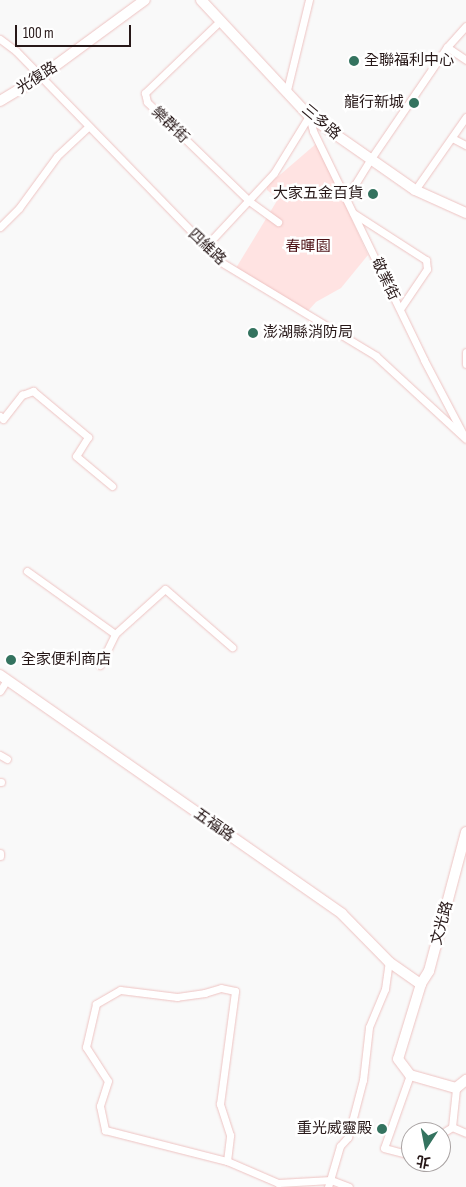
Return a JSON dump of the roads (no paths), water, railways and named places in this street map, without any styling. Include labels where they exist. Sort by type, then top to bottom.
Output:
[{"type":"street","name":"光復路","points":[[0,101],[40,77],[145,0]]},
{"type":"street","name":"三多路","points":[[202,0],[309,116],[415,190],[466,213]]},
{"type":"street","points":[[287,90],[309,0]]},
{"type":"street","name":"樂群街","points":[[220,21],[145,92],[147,102],[250,201],[278,222]]},
{"type":"street","points":[[346,199],[370,160],[447,47],[466,26]]},
{"type":"street","name":"四維路","points":[[0,39],[40,77],[220,262],[376,356],[466,439]]},
{"type":"street","points":[[0,50],[8,46]]},
{"type":"street","points":[[447,47],[466,60]]},
{"type":"street","points":[[205,248],[274,173],[309,116]]},
{"type":"street","name":"敬業街","points":[[309,116],[312,131],[466,439]]},
{"type":"street","points":[[415,190],[466,117]]},
{"type":"street","points":[[0,227],[19,208],[56,156],[88,127]]},
{"type":"street","points":[[452,138],[466,145]]},
{"type":"street","points":[[353,213],[426,260],[427,269],[400,309]]},
{"type":"street","points":[[466,352],[466,364]]},
{"type":"street","points":[[1,420],[22,395],[33,391],[88,437],[76,456],[112,486]]},
{"type":"street","points":[[27,571],[115,634]]},
{"type":"street","points":[[100,665],[115,634],[165,589],[232,647]]},
{"type":"street","points":[[0,690],[3,677]]},
{"type":"street","name":"五福路","points":[[3,677],[342,914],[388,962],[421,984]]},
{"type":"street","points":[[0,755],[7,759]]},
{"type":"street","name":"文光路","points":[[410,1075],[398,1060],[421,984],[429,971],[466,832]]},
{"type":"street","points":[[329,1183],[340,1146],[348,1137],[363,1080],[369,1027],[385,988],[388,962]]},
{"type":"street","points":[[227,1161],[230,1135],[220,1104],[235,991],[221,988],[177,997],[120,990],[96,1004],[86,1047],[108,1081],[100,1106],[105,1130],[227,1161],[278,1183],[329,1183],[349,1187]]},
{"type":"street","points":[[401,1152],[384,1148],[410,1075],[456,1088]]},
{"type":"street","points":[[466,1080],[456,1088],[452,1127],[466,1133]]},
{"type":"place","name":"全聯福利中心","points":[[354,61]]},
{"type":"place","name":"龍行新城","points":[[414,103]]},
{"type":"place","name":"大家五金百貨","points":[[373,194]]},
{"type":"place","name":"澎湖縣消防局","points":[[253,333]]},
{"type":"place","name":"全家便利商店","points":[[11,660]]},
{"type":"place","name":"重光威靈殿","points":[[382,1129]]},
{"type":"park label","name":"春暉園","points":[[308,247]]}]
